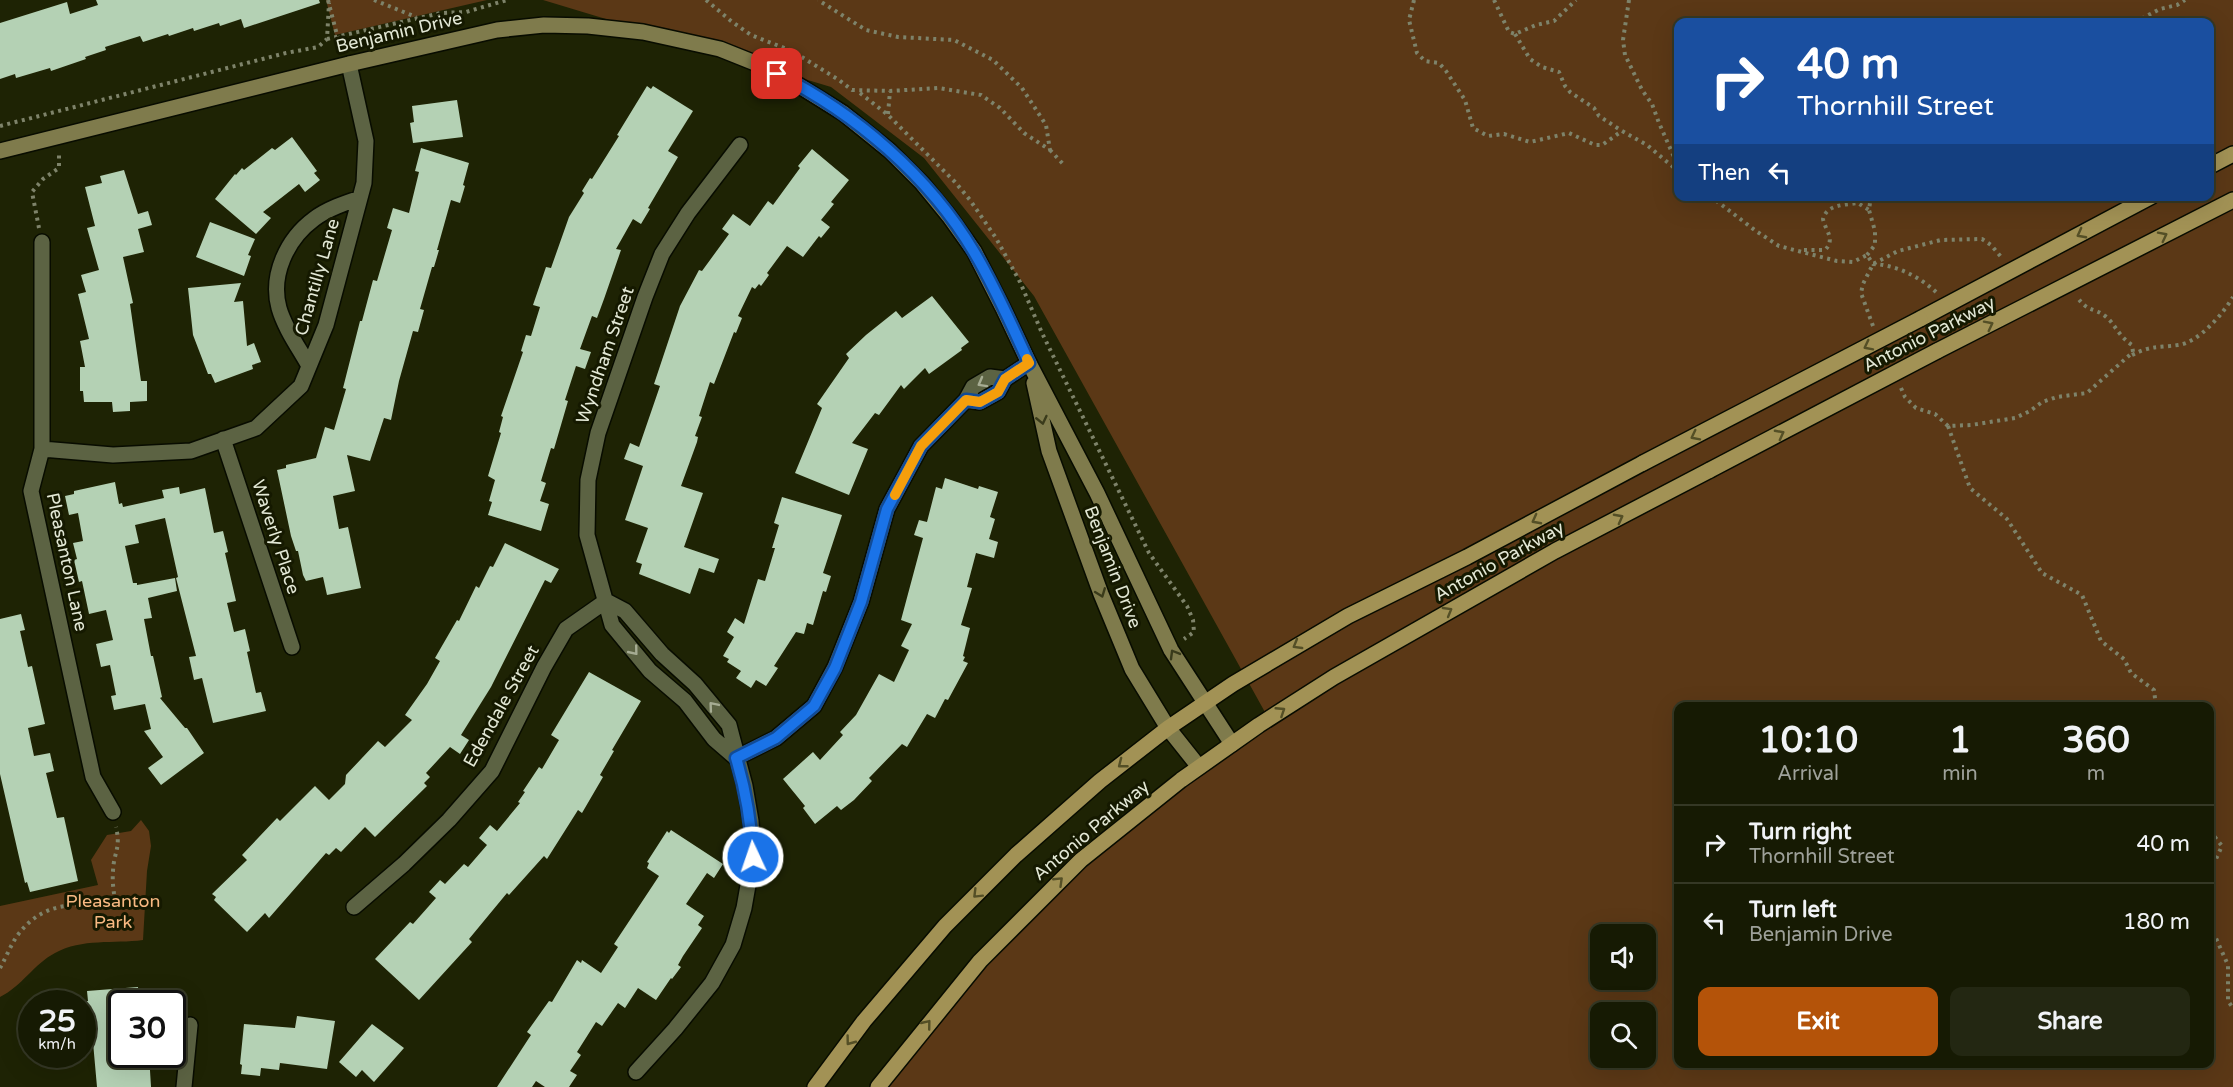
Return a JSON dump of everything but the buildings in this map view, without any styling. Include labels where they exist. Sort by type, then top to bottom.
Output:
[{"type":"main road","name":"Benjamin Drive","points":[[0,151],[349,64],[497,30],[543,25],[588,26],[643,32],[720,49],[755,63],[798,85],[843,113],[890,151],[922,183],[974,251],[1097,493],[1171,650],[1232,744]]},
{"type":"main road","points":[[2214,164],[2233,154]]},
{"type":"main road","name":"Antonio Parkway","points":[[878,1087],[980,961],[1081,860],[1199,767],[1334,677],[1555,551],[1937,351],[2233,200]]},
{"type":"main road","name":"Antonio Parkway","points":[[815,1087],[864,1021],[961,910],[1016,855],[1100,781],[1168,728],[1275,658],[1348,616],[1467,557],[2143,201]]},
{"type":"main road","name":"Benjamin Drive","points":[[1029,363],[1049,451],[1101,594],[1132,669],[1168,728],[1199,767]]},
{"type":"street","name":"Chantilly Lane","points":[[42,449],[113,455],[191,451],[256,428],[301,386],[326,325],[364,183],[366,141],[349,64]]},
{"type":"street","name":"Wyndham Street","points":[[606,602],[587,536],[588,480],[598,434],[617,374],[662,254],[688,213],[740,145]]},
{"type":"street","name":"Chantilly Lane","points":[[309,366],[279,309],[278,268],[286,251],[314,218],[360,198]]},
{"type":"street","name":"Pleasanton Lane","points":[[42,242],[42,449],[31,490],[93,777],[113,812]]},
{"type":"street","points":[[736,758],[776,738],[814,706],[835,668],[861,602],[887,509],[921,446],[966,400],[980,402],[998,392],[1005,379],[1029,363]]},
{"type":"street","name":"Waverly Place","points":[[223,440],[292,647]]},
{"type":"street","points":[[606,602],[626,611],[662,654],[701,692],[729,725],[745,786],[751,821],[753,857],[744,908],[733,945],[712,983],[636,1072]]},
{"type":"street","name":"Edendale Street","points":[[354,907],[404,864],[449,820],[492,771],[544,667],[566,629],[606,602]]},
{"type":"street","points":[[184,1087],[190,1025]]},
{"type":"path","points":[[374,0],[417,18]]},
{"type":"path","points":[[0,126],[286,53],[318,47],[327,39],[337,35],[441,13],[466,12],[507,0]]},
{"type":"path","points":[[706,0],[751,35],[792,51],[852,90],[890,92],[938,88],[981,95],[1000,108],[1024,133],[1050,150],[1063,164]]},
{"type":"path","points":[[818,0],[866,30],[898,37],[954,40],[993,60],[1022,88],[1046,124],[1050,150]]},
{"type":"path","points":[[1414,0],[1409,20],[1417,53],[1425,61],[1439,63],[1446,71],[1465,100],[1473,128],[1480,133],[1488,136],[1504,134],[1530,142],[1569,133],[1595,145],[1602,145],[1622,131]]},
{"type":"path","points":[[1494,0],[1509,32],[1515,34],[1530,59],[1542,67],[1559,72],[1570,92],[1594,108],[1599,116],[1647,145],[1674,165]]},
{"type":"path","points":[[1515,34],[1536,25],[1554,21],[1576,0]]},
{"type":"path","points":[[1629,0],[1623,40],[1625,55],[1642,90],[1652,104],[1674,159]]},
{"type":"path","points":[[2143,18],[2184,0]]},
{"type":"path","points":[[329,1],[337,35],[349,64]]},
{"type":"path","points":[[327,39],[329,1]]},
{"type":"path","points":[[888,115],[890,92]]},
{"type":"path","points":[[42,242],[32,192],[43,179],[59,168],[59,137]]},
{"type":"path","points":[[1717,201],[1779,246],[1837,261],[1853,262],[1866,255],[1875,245],[1875,231],[1869,210],[1870,201]]},
{"type":"path","points":[[1797,250],[1826,250],[1831,237],[1824,226],[1822,219],[1824,213],[1831,207],[1860,204],[1865,201]]},
{"type":"path","points":[[1860,204],[1869,210]]},
{"type":"path","points":[[1876,334],[1861,293],[1863,284],[1873,264],[1898,250],[1941,240],[1982,239],[1991,245],[2012,270]]},
{"type":"path","points":[[1866,255],[1873,264],[1904,272],[1924,281],[1948,304]]},
{"type":"path","points":[[1948,426],[2015,418],[2042,402],[2057,397],[2087,393],[2133,352],[2132,345],[2124,340],[2107,317],[2084,306],[2068,284]]},
{"type":"path","points":[[2128,357],[2158,345],[2179,345],[2199,335],[2209,328],[2233,297]]},
{"type":"path","points":[[1900,386],[1905,397],[1916,408],[1935,414],[1948,426],[1970,488],[2007,519],[2042,573],[2082,595],[2101,641],[2124,659],[2132,673],[2154,690],[2156,702]]},
{"type":"path","points":[[0,968],[19,932],[37,914],[73,903],[116,906],[112,887],[113,868],[119,843],[113,812]]},
{"type":"path","points":[[2214,836],[2222,846],[2214,863]]},
{"type":"path","points":[[2214,934],[2228,965],[2228,1001],[2233,1008]]},
{"type":"green space","points":[[326,0],[487,0],[335,35]]},
{"type":"green space","points":[[543,0],[2233,0],[2233,1087],[869,1087],[1073,855],[1271,723],[1034,296],[924,158],[831,87]]},
{"type":"green space","name":"Pleasanton Park","points":[[141,820],[149,831],[151,846],[147,871],[143,940],[87,943],[65,948],[41,963],[15,987],[0,997],[0,906],[98,885],[91,860],[107,835],[131,831]]},
{"type":"slow traffic","points":[[895,495],[921,446],[966,400],[980,402],[998,392],[1005,379],[1029,363],[1027,359]]},
{"type":"route","points":[[753,857],[751,821],[745,786],[736,758],[776,738],[814,706],[835,668],[861,602],[887,509],[921,446],[966,400],[980,402],[998,392],[1005,379],[1029,363],[1004,308],[974,251],[922,183],[890,151],[843,113],[777,74]]}]
